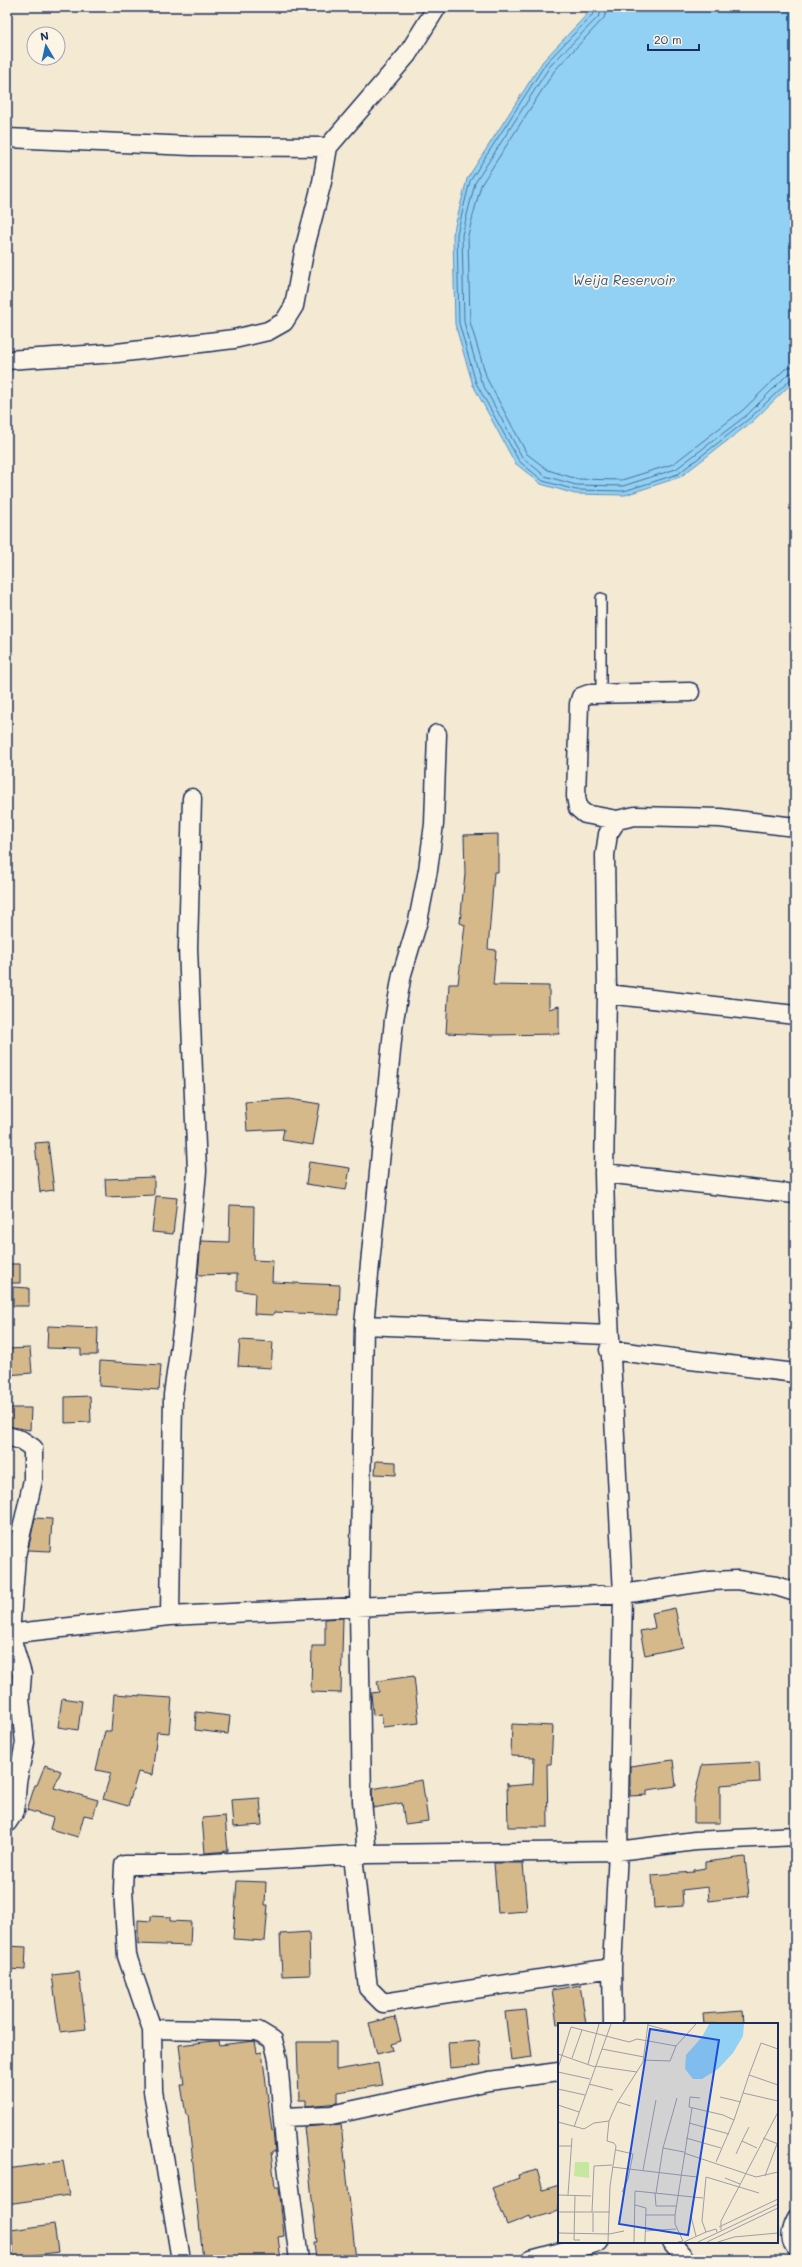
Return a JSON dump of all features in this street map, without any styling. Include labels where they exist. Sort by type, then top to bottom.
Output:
[{"type":"street","points":[[7,360],[118,353],[234,339],[268,331],[284,322],[294,306],[305,247],[322,182],[328,147],[407,55],[437,7]]},
{"type":"street","points":[[7,138],[191,146],[328,147]]},
{"type":"street","points":[[690,692],[588,694],[581,697],[579,704],[576,796],[578,808],[585,814],[617,820],[635,816],[712,818],[795,827]]},
{"type":"street","points":[[437,734],[434,824],[428,870],[418,921],[402,974],[394,1020],[364,1325],[359,1608],[362,1801],[360,1855],[368,1988],[383,2003],[612,1968]]},
{"type":"street","points":[[170,1616],[173,1395],[184,1309],[197,1171],[188,948],[192,798]]},
{"type":"street","points":[[613,2023],[612,1968],[618,1851],[623,1594],[609,1342],[604,1173],[607,994],[605,856],[608,834],[617,820]]},
{"type":"street","points":[[607,994],[795,1015]]},
{"type":"street","points":[[604,1173],[795,1194]]},
{"type":"street","points":[[364,1325],[609,1342],[795,1373]]},
{"type":"street","points":[[7,1436],[21,1440],[33,1448],[34,1465],[16,1556],[8,1634],[22,1674],[20,1699],[25,1742],[17,1782],[15,1811],[7,1823]]},
{"type":"street","points":[[8,1634],[170,1616],[623,1594],[710,1581],[737,1580],[776,1586],[795,1592]]},
{"type":"street","points":[[181,2260],[153,2090],[152,2030],[127,1956],[123,1889],[124,1864],[181,1865],[360,1855],[618,1851],[695,1841],[795,1836]]},
{"type":"street","points":[[152,2030],[258,2031],[273,2040],[278,2059],[284,2117],[286,2157],[299,2260]]},
{"type":"street","points":[[284,2117],[331,2115],[489,2082],[558,2072]]},
{"type":"street","points":[[531,2260],[595,2243]]},
{"type":"street","points":[[672,2243],[686,2260]]},
{"type":"lane","points":[[601,598],[601,694]]},
{"type":"lane","points":[[795,2213],[788,2224],[787,2234],[788,2243],[795,2253]]},
{"type":"water","name":"Weija Reservoir","points":[[594,7],[795,7],[795,380],[753,421],[680,477],[625,495],[575,494],[541,484],[515,463],[473,385],[455,324],[453,234],[467,179],[543,61]]},
{"type":"building","points":[[498,834],[498,872],[494,872],[488,949],[496,950],[493,985],[549,986],[549,1009],[559,1006],[559,1034],[491,1035],[446,1033],[449,984],[458,984],[465,925],[460,923],[465,874],[464,835]]},
{"type":"building","points":[[289,1099],[320,1104],[313,1145],[282,1140],[284,1129],[247,1131],[245,1102]]},
{"type":"building","points":[[48,1142],[54,1190],[40,1192],[35,1143]]},
{"type":"building","points":[[309,1162],[350,1168],[346,1190],[306,1184]]},
{"type":"building","points":[[154,1177],[154,1195],[106,1197],[105,1179]]},
{"type":"building","points":[[156,1196],[177,1198],[173,1234],[152,1232]]},
{"type":"building","points":[[230,1205],[254,1206],[253,1260],[273,1261],[272,1282],[340,1285],[339,1315],[274,1312],[273,1315],[254,1314],[255,1293],[237,1290],[237,1274],[198,1275],[201,1241],[229,1242]]},
{"type":"building","points":[[7,1264],[20,1264],[20,1283],[7,1283]]},
{"type":"building","points":[[13,1287],[29,1288],[29,1306],[13,1306]]},
{"type":"building","points":[[48,1326],[98,1328],[97,1355],[81,1355],[81,1349],[47,1348]]},
{"type":"building","points":[[240,1340],[273,1342],[271,1368],[238,1366]]},
{"type":"building","points":[[30,1348],[32,1373],[7,1375],[7,1349]]},
{"type":"building","points":[[100,1361],[161,1365],[159,1390],[99,1386]]},
{"type":"building","points":[[90,1396],[91,1422],[65,1423],[65,1397]]},
{"type":"building","points":[[7,1408],[31,1408],[30,1430],[7,1426]]},
{"type":"building","points":[[376,1461],[396,1462],[396,1475],[375,1474]]},
{"type":"building","points":[[35,1518],[52,1519],[50,1551],[28,1550]]},
{"type":"building","points":[[675,1608],[683,1647],[645,1655],[640,1631],[655,1628],[652,1613]]},
{"type":"building","points":[[343,1618],[341,1693],[311,1692],[312,1646],[325,1646],[325,1619]]},
{"type":"building","points":[[414,1676],[419,1723],[383,1727],[381,1714],[373,1715],[371,1693],[379,1692],[377,1681]]},
{"type":"building","points":[[114,1694],[172,1698],[169,1733],[157,1732],[152,1775],[138,1772],[128,1806],[103,1799],[111,1773],[96,1770],[105,1731],[111,1731]]},
{"type":"building","points":[[62,1698],[82,1701],[78,1730],[58,1727]]},
{"type":"building","points":[[196,1712],[230,1716],[228,1734],[195,1730]]},
{"type":"building","points":[[512,1724],[553,1726],[551,1764],[547,1764],[548,1827],[508,1827],[507,1783],[509,1786],[533,1784],[534,1757],[511,1756]]},
{"type":"building","points":[[673,1760],[676,1786],[647,1790],[647,1795],[630,1796],[630,1766]]},
{"type":"building","points":[[759,1762],[760,1782],[720,1785],[720,1823],[694,1823],[694,1799],[702,1765]]},
{"type":"building","points":[[45,1765],[61,1771],[54,1788],[98,1800],[93,1817],[84,1815],[78,1837],[50,1829],[53,1818],[27,1810],[35,1785],[37,1785]]},
{"type":"building","points":[[422,1780],[428,1821],[405,1824],[402,1803],[373,1808],[372,1789]]},
{"type":"building","points":[[260,1798],[262,1825],[233,1827],[231,1800]]},
{"type":"building","points":[[225,1816],[228,1851],[205,1853],[202,1818]]},
{"type":"building","points":[[745,1857],[749,1896],[709,1901],[708,1887],[682,1890],[683,1906],[654,1908],[652,1875],[694,1872],[694,1870],[705,1868],[705,1862]]},
{"type":"building","points":[[494,1863],[523,1863],[527,1911],[498,1913]]},
{"type":"building","points":[[237,1881],[266,1882],[265,1905],[268,1905],[265,1941],[233,1939]]},
{"type":"building","points":[[151,1916],[170,1917],[170,1921],[191,1922],[190,1946],[138,1944],[138,1920],[151,1921]]},
{"type":"building","points":[[309,1932],[310,1975],[282,1976],[280,1934]]},
{"type":"building","points":[[7,1946],[26,1947],[25,1970],[7,1969]]},
{"type":"building","points":[[79,1972],[86,2029],[60,2032],[52,1975]]},
{"type":"building","points":[[580,1985],[586,2023],[557,2024],[552,1990]]},
{"type":"building","points":[[526,2010],[532,2057],[511,2060],[505,2012]]},
{"type":"building","points":[[743,2011],[744,2023],[704,2023],[703,2014]]},
{"type":"building","points":[[395,2017],[401,2041],[391,2044],[393,2050],[377,2054],[369,2023]]},
{"type":"building","points":[[218,2041],[219,2045],[255,2041],[257,2053],[262,2052],[272,2131],[273,2130],[275,2152],[271,2152],[275,2187],[279,2187],[284,2236],[278,2237],[281,2260],[203,2260],[188,2115],[186,2115],[181,2085],[184,2085],[179,2045]]},
{"type":"building","points":[[479,2041],[481,2065],[450,2068],[448,2043]]},
{"type":"building","points":[[297,2042],[336,2042],[336,2070],[378,2063],[382,2085],[338,2092],[338,2103],[306,2106],[306,2100],[299,2100]]},
{"type":"building","points":[[341,2124],[356,2260],[316,2260],[314,2242],[317,2242],[304,2127]]},
{"type":"building","points":[[63,2161],[69,2195],[7,2204],[7,2169]]},
{"type":"building","points":[[537,2170],[543,2190],[558,2185],[558,2211],[531,2219],[530,2216],[507,2225],[492,2188],[519,2178],[518,2175]]},
{"type":"building","points":[[54,2224],[58,2252],[14,2258],[11,2230]]}]
